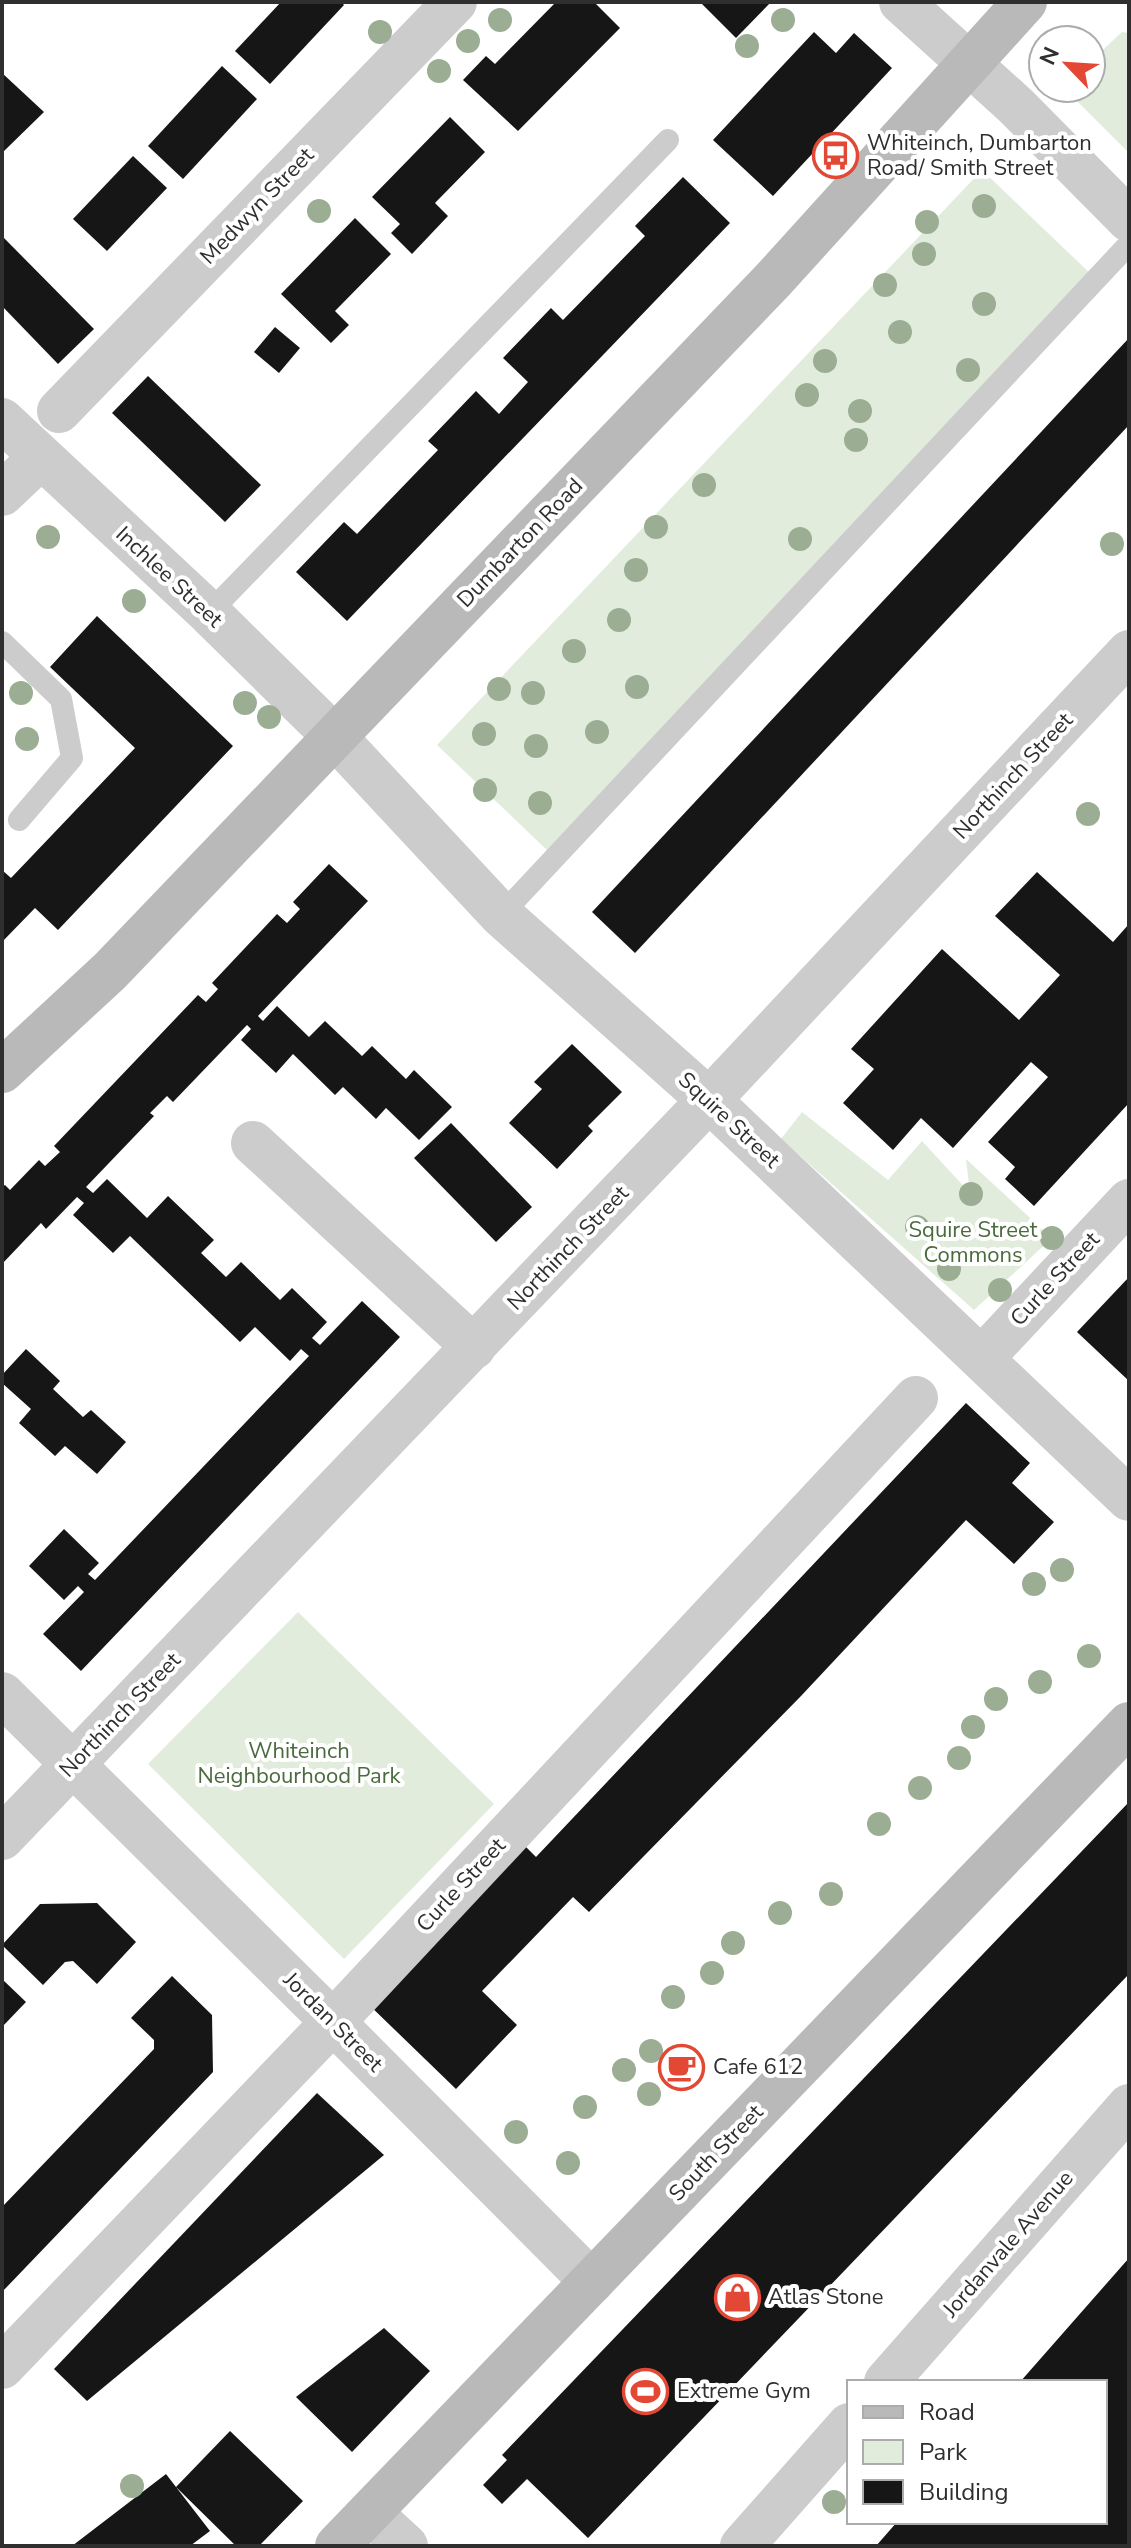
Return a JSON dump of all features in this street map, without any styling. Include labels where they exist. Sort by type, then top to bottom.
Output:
[{"type":"street","name":"Medwyn Street","points":[[59,411],[455,2]]},
{"type":"street","points":[[901,2],[969,62],[1129,220]]},
{"type":"street","name":"Dumbarton Road","points":[[2,1071],[110,971],[774,279],[1025,2]]},
{"type":"street","name":"Inchlee Street","points":[[2,420],[209,613],[334,736]]},
{"type":"street","points":[[2,494],[40,458]]},
{"type":"street","name":"Northinch Street","points":[[2,1838],[709,1100],[1129,652]]},
{"type":"street","name":"Squire Street","points":[[334,736],[501,915],[709,1100],[1129,1499]]},
{"type":"street","points":[[253,1143],[474,1347]]},
{"type":"street","name":"Curle Street","points":[[982,1358],[1129,1201]]},
{"type":"street","name":"Curle Street","points":[[2,2367],[333,2022],[916,1398]]},
{"type":"street","name":"Jordan Street","points":[[2,1694],[592,2282]]},
{"type":"street","name":"South Street","points":[[337,2546],[1129,1724]]},
{"type":"street","name":"Jordanvale Avenue","points":[[888,2380],[1129,2106]]},
{"type":"street","points":[[742,2546],[847,2427]]},
{"type":"street","points":[[370,2513],[406,2546]]},
{"type":"lane","points":[[209,613],[668,140]]},
{"type":"lane","points":[[501,915],[1129,244]]},
{"type":"lane","points":[[2,642],[61,699],[72,758],[19,820]]},
{"type":"green space","points":[[1122,32],[1129,33],[1129,153],[1080,104],[1107,104],[1107,46]]},
{"type":"green space","points":[[982,170],[1095,278],[550,853],[437,745]]},
{"type":"green space","name":"Squire Street Commons","points":[[802,1112],[888,1180],[922,1141],[970,1193],[966,1159],[1052,1238],[974,1310],[781,1139]]},
{"type":"green space","name":"Whiteinch Neighbourhood Park","points":[[298,1612],[494,1804],[344,1959],[148,1764]]},
{"type":"building","points":[[281,2],[341,2],[344,5],[270,84],[235,51]]},
{"type":"building","points":[[556,2],[594,2],[620,28],[518,131],[463,80],[486,56],[495,64]]},
{"type":"building","points":[[700,2],[771,2],[736,38]]},
{"type":"building","points":[[814,32],[836,53],[854,33],[892,68],[773,196],[713,140]]},
{"type":"building","points":[[222,66],[257,99],[183,179],[148,146]]},
{"type":"building","points":[[2,73],[44,112],[2,153]]},
{"type":"building","points":[[450,117],[485,152],[435,203],[448,216],[412,254],[391,233],[400,224],[372,197]]},
{"type":"building","points":[[133,156],[167,188],[107,251],[73,219]]},
{"type":"building","points":[[683,177],[730,223],[347,621],[296,572],[344,522],[357,534],[438,450],[428,441],[476,391],[499,414],[528,382],[503,358],[551,308],[563,320],[645,236],[635,226]]},
{"type":"building","points":[[355,218],[391,254],[335,311],[349,325],[331,343],[281,294]]},
{"type":"building","points":[[2,236],[94,329],[58,364],[2,306]]},
{"type":"building","points":[[275,327],[300,348],[279,373],[254,352]]},
{"type":"building","points":[[1129,338],[1129,425],[635,953],[592,912]]},
{"type":"building","points":[[148,376],[261,485],[225,522],[112,413]]},
{"type":"building","points":[[97,616],[233,746],[58,930],[35,908],[2,942],[2,870],[11,878],[135,748],[50,667]]},
{"type":"building","points":[[329,864],[368,901],[258,1016],[263,1021],[277,1006],[309,1037],[325,1021],[362,1056],[372,1046],[406,1079],[414,1070],[452,1107],[419,1140],[386,1108],[376,1119],[343,1087],[335,1095],[293,1054],[276,1073],[241,1040],[251,1029],[247,1025],[173,1102],[167,1096],[150,1113],[154,1116],[86,1187],[93,1193],[107,1179],[147,1218],[168,1196],[214,1240],[201,1253],[226,1277],[241,1262],[280,1300],[292,1288],[327,1322],[312,1338],[320,1345],[362,1301],[400,1337],[81,1671],[43,1634],[84,1592],[78,1586],[64,1600],[29,1566],[64,1529],[99,1563],[88,1574],[95,1580],[309,1356],[301,1349],[290,1361],[255,1327],[240,1342],[130,1236],[113,1253],[73,1215],[84,1203],[77,1197],[46,1229],[41,1223],[2,1264],[2,1187],[5,1185],[10,1190],[39,1160],[45,1166],[60,1152],[54,1146],[198,995],[206,1002],[218,989],[212,983],[277,914],[287,923],[300,909],[293,902]]},
{"type":"building","points":[[1037,872],[1113,942],[1129,924],[1129,1103],[1034,1206],[1005,1179],[1015,1167],[988,1142],[1048,1077],[1031,1062],[953,1148],[921,1118],[893,1150],[843,1103],[874,1069],[851,1049],[942,949],[1019,1020],[1060,975],[995,916]]},
{"type":"building","points":[[572,1044],[622,1092],[588,1126],[593,1131],[557,1169],[509,1123],[542,1089],[534,1082]]},
{"type":"building","points":[[451,1123],[532,1207],[496,1242],[414,1158]]},
{"type":"building","points":[[1129,1277],[1129,1381],[1077,1332]]},
{"type":"building","points":[[26,1349],[60,1381],[53,1389],[83,1417],[91,1410],[126,1442],[97,1474],[65,1446],[55,1456],[19,1423],[31,1409],[2,1383],[2,1375]]},
{"type":"building","points":[[966,1403],[1030,1463],[1012,1483],[1054,1522],[1014,1564],[966,1520],[801,1696],[589,1912],[573,1897],[482,1991],[517,2025],[456,2089],[364,2000],[518,1839],[536,1857]]},
{"type":"building","points":[[1129,1802],[1129,1974],[588,2538],[527,2479],[502,2504],[483,2485],[507,2460],[502,2455]]},
{"type":"building","points":[[97,1903],[136,1942],[97,1984],[73,1961],[65,1962],[43,1985],[2,1945],[40,1904]]},
{"type":"building","points":[[172,1976],[212,2015],[213,2072],[2,2292],[2,2207],[154,2049],[154,2040],[131,2018]]},
{"type":"building","points":[[2,1979],[26,2002],[2,2027]]},
{"type":"building","name":"Cafe 612","points":[[690,2047],[701,2060],[673,2086],[662,2073]]},
{"type":"building","points":[[317,2093],[384,2155],[87,2401],[54,2369]]},
{"type":"building","points":[[1129,2258],[1129,2546],[876,2546],[895,2524],[1107,2524],[1107,2380],[1022,2380]]},
{"type":"building","points":[[384,2328],[430,2371],[352,2452],[296,2397]]},
{"type":"building","points":[[230,2431],[303,2501],[259,2546],[236,2546],[176,2487]]},
{"type":"building","points":[[166,2474],[210,2531],[190,2546],[72,2546]]},
{"type":"place","name":"Whiteinch, Dumbarton Road/ Smith Street","points":[[836,156]]},
{"type":"place","name":"Cafe 612","points":[[682,2067]]},
{"type":"place","name":"Atlas Stone","points":[[737,2297]]},
{"type":"place","name":"Extreme Gym","points":[[646,2391]]}]
